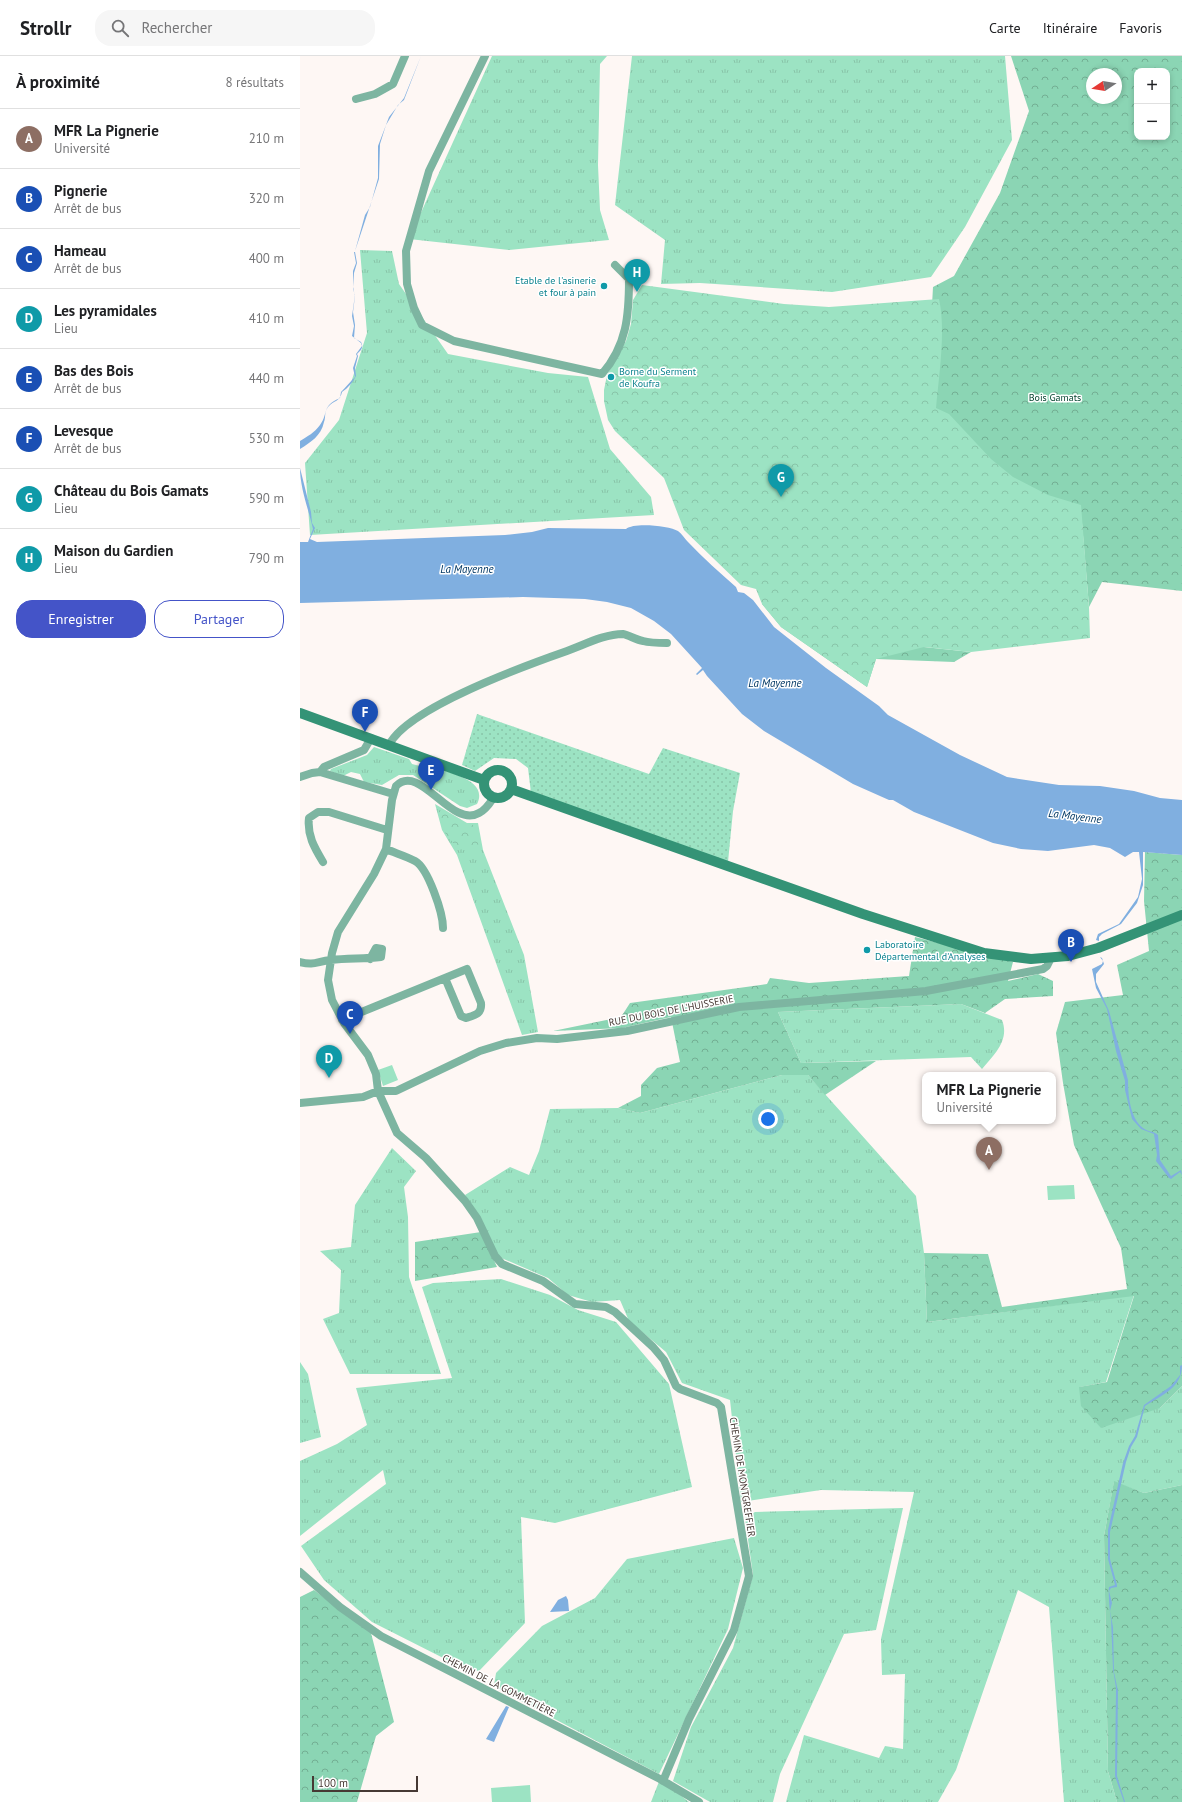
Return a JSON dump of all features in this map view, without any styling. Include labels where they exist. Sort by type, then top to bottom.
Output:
[{"type":"main road","points":[[300,713],[484,780]]},
{"type":"main road","points":[[494,770],[503,770],[507,772],[512,780],[511,789],[502,797],[494,797],[487,792],[484,780],[489,772],[494,770]]},
{"type":"main road","points":[[511,789],[863,914],[961,947],[1006,957],[1051,958],[1068,956],[1098,948],[1182,915]]},
{"type":"street","points":[[356,100],[374,94],[393,84],[404,56]]},
{"type":"street","points":[[485,56],[429,171],[406,251],[407,284],[414,308],[422,325],[454,342],[602,374],[610,365],[623,339],[629,308],[629,279],[616,265]]},
{"type":"street","points":[[389,745],[399,732],[430,709],[530,664],[606,637],[623,634],[642,641],[667,643]]},
{"type":"street","points":[[320,772],[324,767],[364,750],[371,738]]},
{"type":"street","points":[[300,777],[320,772],[393,794]]},
{"type":"street","points":[[378,1091],[376,1074],[368,1055],[342,1020],[332,1000],[328,980],[330,960],[338,932],[374,874],[386,849],[387,830],[393,794],[400,783],[405,780],[415,782],[452,808],[466,815],[479,814],[486,808],[494,797]]},
{"type":"street","points":[[323,862],[313,846],[308,829],[309,818],[318,812],[329,812],[387,830]]},
{"type":"street","points":[[386,849],[415,861],[423,869],[443,917],[443,928]]},
{"type":"street","name":"RUE DU BOIS DE L'HUISSERIE","points":[[300,1103],[363,1097],[378,1091],[396,1091],[480,1051],[506,1043],[538,1038],[557,1039],[627,1031],[739,1007],[926,991],[1043,969],[1047,966],[1051,958]]},
{"type":"street","points":[[300,962],[312,965],[330,960],[370,959]]},
{"type":"street","points":[[342,1020],[467,969],[481,1003],[481,1009],[479,1012],[466,1018],[461,1016],[445,978]]},
{"type":"street","name":"CHEMIN DE MONTGREFFIER","points":[[378,1091],[397,1133],[426,1158],[465,1201],[477,1218],[490,1249],[502,1264],[543,1281],[575,1304],[606,1307],[615,1312],[653,1347],[664,1360],[676,1386],[680,1389],[717,1403],[721,1407],[749,1576],[734,1630],[689,1719],[663,1781]]},
{"type":"street","name":"CHEMIN DE LA GOMMETIÈRE","points":[[300,1572],[340,1607],[382,1636],[663,1781],[699,1802]]},
{"type":"green space","points":[[492,56],[607,56],[600,64],[598,165],[600,210],[609,240],[509,250],[409,239]]},
{"type":"green space","points":[[632,56],[1005,56],[1012,140],[965,227],[931,277],[832,292],[700,283],[661,284],[665,240],[615,205]]},
{"type":"green space","name":"Bois Gamats","points":[[1011,56],[1182,56],[1182,591],[1102,582],[1089,607],[1082,523],[924,647],[971,652],[954,662],[876,659],[867,687],[781,627],[762,604],[927,396],[933,287],[954,276],[1000,193],[1029,111]]},
{"type":"green space","points":[[360,250],[392,251],[399,284],[448,354],[548,373],[588,377],[610,449],[651,497],[654,515],[310,535],[305,463],[339,420],[367,333]]},
{"type":"green space","points":[[642,285],[784,304],[829,307],[939,299],[942,338],[936,408],[949,414],[991,459],[1013,477],[1048,495],[1081,505],[1090,638],[971,652],[924,647],[876,659],[867,687],[781,627],[762,604],[756,589],[741,585],[684,530],[664,478],[615,431],[608,420],[604,401],[604,390],[607,375],[626,341],[631,324],[633,300]]},
{"type":"green space","points":[[477,714],[649,774],[663,748],[740,773],[733,811],[728,862],[531,793],[528,768],[516,759],[494,758],[475,771],[462,765]]},
{"type":"green space","points":[[374,747],[409,759],[412,764],[428,768],[433,767],[466,779],[473,783],[477,789],[479,796],[477,804],[467,808],[460,806],[413,775],[399,775],[382,785],[364,782],[360,774],[351,772],[343,776],[330,771],[331,769],[367,755]]},
{"type":"green space","points":[[435,804],[467,823],[478,823],[483,850],[524,955],[538,1032],[522,1035],[457,855],[442,830]]},
{"type":"green space","points":[[438,812],[446,813],[461,824],[474,825],[480,844],[459,850],[445,833]]},
{"type":"green space","points":[[1145,852],[1182,855],[1182,1386],[1160,1408],[1101,1428],[1081,1406],[1079,1387],[1107,1382],[1134,1296],[927,1322],[924,1253],[988,1254],[1002,1307],[1127,1289],[1121,1248],[1074,1145],[1056,1033],[1065,1002],[1123,995],[1117,965],[1149,951],[1144,901]]},
{"type":"green space","points":[[915,937],[1013,962],[1008,981],[1038,974],[1053,981],[1053,996],[1005,999],[985,1013],[961,1004],[778,1012],[801,1063],[876,1061],[825,1095],[808,1075],[782,1075],[640,1113],[618,1108],[641,1096],[641,1085],[657,1068],[680,1062],[671,1017],[622,1028],[553,1031],[621,1017],[630,1003],[767,984],[770,978],[809,983],[909,976]]},
{"type":"green space","points":[[961,1004],[1002,1020],[1004,1034],[1000,1047],[982,1069],[971,1057],[801,1063],[778,1012]]},
{"type":"green space","points":[[392,1065],[398,1080],[383,1086],[378,1070]]},
{"type":"green space","points":[[782,1075],[808,1075],[916,1196],[924,1253],[927,1322],[1134,1295],[1106,1382],[1080,1387],[1160,1408],[1182,1386],[1182,1485],[1144,1493],[1114,1482],[1104,1536],[1108,1771],[1117,1802],[1064,1802],[1049,1607],[1018,1590],[956,1770],[938,1802],[786,1802],[804,1735],[879,1758],[885,1746],[903,1749],[905,1674],[882,1675],[881,1639],[914,1492],[821,1490],[741,1502],[730,1400],[682,1383],[666,1352],[629,1321],[620,1300],[592,1302],[568,1295],[548,1278],[499,1257],[465,1195],[510,1167],[529,1175],[539,1151],[550,1109],[618,1108],[640,1113]]},
{"type":"green space","points":[[392,1148],[416,1171],[404,1187],[408,1217],[409,1277],[441,1374],[350,1374],[323,1319],[339,1313],[341,1270],[320,1251],[351,1247],[355,1205]]},
{"type":"green space","points":[[1074,1185],[1075,1199],[1048,1200],[1047,1186]]},
{"type":"green space","points":[[481,1232],[497,1267],[415,1281],[415,1242]]},
{"type":"green space","points":[[501,1279],[550,1295],[578,1310],[616,1322],[669,1384],[692,1487],[555,1523],[521,1517],[525,1623],[479,1671],[465,1669],[372,1622],[324,1580],[301,1546],[386,1484],[383,1470],[300,1536],[300,1461],[337,1444],[367,1425],[356,1388],[452,1378],[422,1287],[433,1283]]},
{"type":"green space","points":[[300,1362],[308,1374],[321,1437],[300,1443]]},
{"type":"green space","points":[[1114,1481],[1144,1493],[1182,1485],[1182,1802],[1117,1802],[1108,1771],[1104,1536]]},
{"type":"green space","points":[[903,1508],[876,1630],[844,1634],[780,1774],[773,1802],[710,1802],[673,1781],[691,1727],[733,1648],[753,1575],[745,1518],[755,1512]]},
{"type":"green space","points":[[734,1538],[743,1568],[728,1629],[659,1774],[494,1686],[496,1673],[542,1626],[595,1598],[627,1559]]},
{"type":"green space","points":[[314,1590],[371,1633],[394,1722],[376,1736],[357,1802],[300,1802],[300,1597]]},
{"type":"green space","points":[[660,1779],[689,1802],[651,1802]]},
{"type":"green space","points":[[530,1785],[531,1802],[492,1802],[491,1788]]},
{"type":"water","points":[[421,56],[404,100],[399,104],[404,98]]},
{"type":"water","points":[[396,108],[386,125],[380,144],[379,179],[372,201],[378,178],[378,146],[389,117]]},
{"type":"water","points":[[369,208],[355,251],[365,215]]},
{"type":"water","points":[[355,252],[357,263],[354,273],[353,287],[353,271],[356,263]]},
{"type":"water","points":[[355,296],[353,312],[355,325],[354,338],[352,336],[354,326],[352,316]]},
{"type":"water","points":[[362,346],[361,350],[357,354],[358,356],[355,368],[356,376],[342,392],[340,397],[341,392],[355,377],[353,368],[357,356],[356,354]]},
{"type":"water","points":[[326,412],[321,431],[312,441],[300,449],[300,441],[318,428],[323,421]]},
{"type":"water","name":"La Mayenne","points":[[300,468],[311,512],[312,523],[315,528],[310,539],[317,542],[505,535],[532,532],[548,528],[626,529],[644,525],[674,529],[678,531],[700,554],[736,587],[738,592],[744,593],[753,600],[774,627],[826,668],[879,706],[888,715],[960,755],[1007,777],[1059,785],[1100,786],[1134,791],[1160,798],[1182,800],[1182,855],[1143,852],[1143,885],[1137,903],[1121,924],[1102,934],[1099,937],[1099,941],[1096,940],[1098,934],[1119,924],[1138,897],[1142,879],[1139,852],[1133,852],[1125,857],[1110,848],[1094,845],[1048,851],[1021,849],[993,843],[914,812],[893,800],[889,800],[853,784],[764,731],[742,714],[703,670],[697,675],[696,674],[702,668],[671,634],[654,621],[631,608],[607,602],[585,599],[523,597],[300,603],[300,542],[308,542],[313,529],[303,491]]},
{"type":"water","points":[[1103,961],[1104,964],[1096,974],[1096,982],[1109,1011],[1128,1080],[1131,1106],[1135,1118],[1139,1124],[1143,1128],[1158,1135],[1160,1160],[1171,1176],[1181,1170],[1182,1175],[1180,1172],[1171,1179],[1156,1161],[1157,1155],[1154,1134],[1141,1129],[1132,1119],[1125,1090],[1125,1081],[1116,1051],[1107,1009],[1096,988],[1092,969],[1102,964]]},
{"type":"water","points":[[1182,1365],[1181,1373],[1179,1380],[1175,1385],[1170,1390],[1145,1406],[1137,1437],[1131,1447],[1126,1462],[1110,1532],[1110,1559],[1117,1587],[1111,1588],[1109,1591],[1109,1587],[1115,1585],[1108,1559],[1108,1530],[1123,1463],[1129,1446],[1135,1436],[1144,1405],[1171,1386],[1180,1375],[1180,1366]]},
{"type":"water","points":[[1109,1591],[1112,1603],[1110,1611],[1109,1594]]},
{"type":"water","points":[[566,1596],[569,1611],[550,1612],[558,1600]]},
{"type":"water","points":[[1110,1611],[1113,1627],[1114,1672],[1118,1691],[1117,1776],[1125,1802],[1115,1776],[1116,1688],[1113,1669]]},
{"type":"water","points":[[506,1706],[509,1707],[494,1742],[486,1739]]},
{"type":"place","name":"Etable de l'asinerie et four à pain","points":[[604,286]]},
{"type":"place","name":"Maison du Gardien","points":[[637,292]]},
{"type":"place","name":"Borne du Serment de Koufra","points":[[611,377]]},
{"type":"place","name":"Château du Bois Gamats","points":[[781,497]]},
{"type":"place","name":"Levesque","points":[[365,732]]},
{"type":"place","name":"Bas des Bois","points":[[431,790]]},
{"type":"place","name":"Laboratoire Départemental d'Analyses","points":[[867,950]]},
{"type":"place","name":"Pignerie","points":[[1071,962]]},
{"type":"place","name":"Hameau","points":[[350,1034]]},
{"type":"place","name":"Les pyramidales","points":[[329,1078]]},
{"type":"place","name":"MFR La Pignerie","points":[[989,1170]]}]
